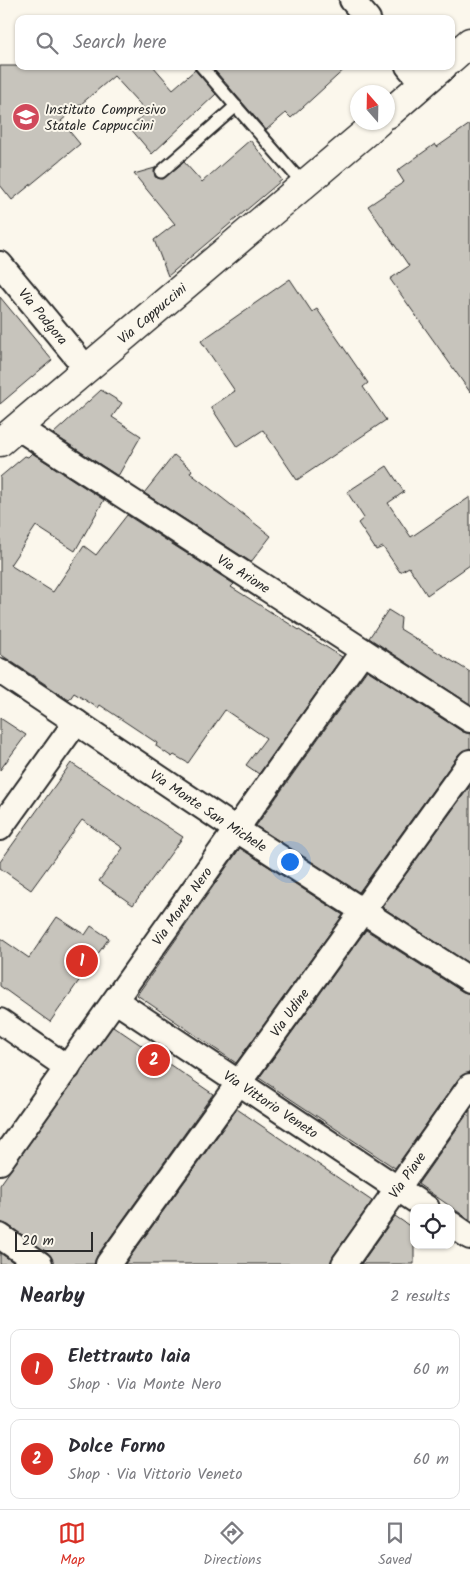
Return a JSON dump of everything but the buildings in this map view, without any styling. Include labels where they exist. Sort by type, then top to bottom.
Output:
[{"type":"street","points":[[352,0],[365,15]]},
{"type":"street","points":[[455,55],[470,42]]},
{"type":"street","points":[[395,104],[415,75],[431,70]]},
{"type":"street","name":"Via Cappuccini","points":[[8,435],[369,130]]},
{"type":"street","name":"Via Podgora","points":[[0,264],[86,368]]},
{"type":"street","name":"Via Arione","points":[[8,435],[362,651],[470,720]]},
{"type":"street","name":"Via Monte Nero","points":[[0,1162],[116,1001],[362,651]]},
{"type":"street","name":"Via Monte San Michele","points":[[0,671],[237,830],[470,980]]},
{"type":"street","points":[[0,828],[76,722]]},
{"type":"street","name":"Via Udine","points":[[108,1264],[470,762]]},
{"type":"street","name":"Via Vittorio Veneto","points":[[116,1001],[237,1084],[421,1204]]},
{"type":"street","points":[[0,1021],[68,1068]]},
{"type":"street","name":"Via Piave","points":[[344,1264],[399,1189],[470,1086]]},
{"type":"street","points":[[455,1227],[470,1237]]},
{"type":"street","points":[[0,1236],[40,1264]]},
{"type":"lane","points":[[204,70],[304,185]]},
{"type":"lane","points":[[161,172],[236,106]]},
{"type":"place","name":"Instituto Compresivo Statale Cappuccini","points":[[26,117]]},
{"type":"place","name":"Elettrauto Iaia","points":[[82,961]]},
{"type":"place","name":"Dolce Forno","points":[[154,1060]]}]
